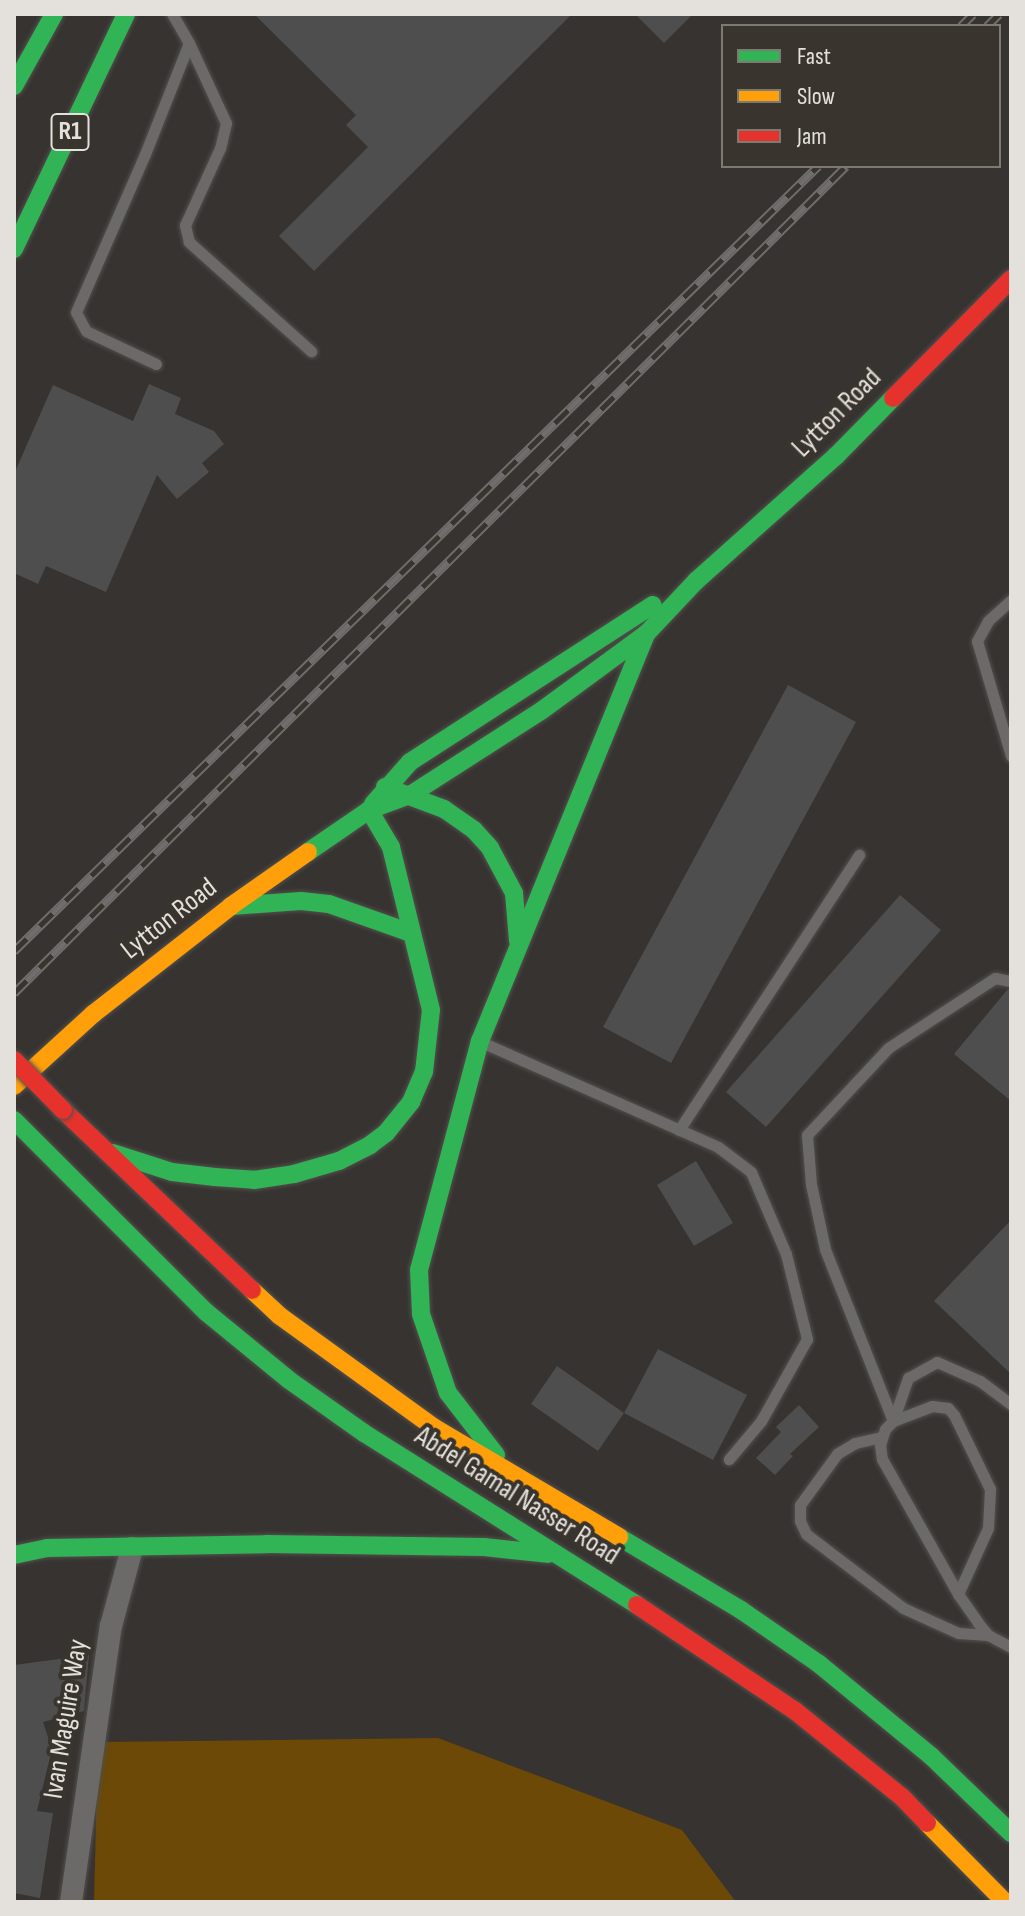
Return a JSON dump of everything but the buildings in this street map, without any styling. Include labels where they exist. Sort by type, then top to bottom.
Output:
[{"type":"main road","points":[[14,86],[54,14]]},
{"type":"main road","name":"R1","points":[[14,249],[126,14]]},
{"type":"main road","name":"Lytton Road","points":[[14,1086],[93,1014],[231,906],[369,810],[410,795],[541,711],[646,634],[696,581],[836,456],[1011,279]]},
{"type":"main road","name":"Lytton Road","points":[[369,810],[385,787],[410,762],[632,617],[696,581]]},
{"type":"main road","points":[[514,1478],[448,1393],[421,1314],[419,1270],[480,1041],[518,941],[611,727],[646,634]]},
{"type":"main road","points":[[385,787],[455,815],[490,848],[514,893],[518,941]]},
{"type":"main road","points":[[104,1150],[172,1172],[254,1180],[294,1174],[339,1161],[370,1145],[386,1133],[411,1102],[424,1072],[431,1010],[391,847],[369,810]]},
{"type":"main road","points":[[231,906],[301,901],[329,904],[411,933]]},
{"type":"main road","name":"Abdel Gamal Nasser Road","points":[[14,1060],[104,1150],[280,1316],[435,1428],[514,1478],[741,1610],[819,1664],[931,1756],[1011,1833]]},
{"type":"main road","name":"Abdel Gamal Nasser Road","points":[[14,1120],[206,1312],[289,1380],[364,1433],[719,1657],[794,1710],[902,1797],[1005,1902]]},
{"type":"main road","points":[[14,1555],[47,1548],[266,1544],[484,1547],[557,1555]]},
{"type":"street","name":"Ivan Maguire Way","points":[[71,1902],[111,1626],[132,1548]]},
{"type":"lane","points":[[172,14],[226,123],[220,148],[185,225],[189,242],[311,351]]},
{"type":"lane","points":[[156,364],[86,331],[76,312],[145,154],[189,43]]},
{"type":"lane","points":[[1011,600],[988,621],[977,641],[1011,756]]},
{"type":"lane","points":[[679,1130],[859,855]]},
{"type":"lane","points":[[893,1421],[825,1249],[811,1184],[807,1135],[888,1048],[995,978],[1011,981]]},
{"type":"lane","points":[[480,1041],[718,1147],[751,1172],[786,1254],[807,1339],[761,1421],[729,1459]]},
{"type":"lane","points":[[1011,1404],[980,1381],[937,1362],[908,1378],[893,1421],[881,1437],[855,1443],[837,1454],[800,1505],[800,1521],[806,1534],[911,1612],[958,1633],[988,1635],[1011,1647]]},
{"type":"lane","points":[[893,1421],[932,1406],[948,1408],[984,1470],[990,1489],[988,1528],[958,1594]]},
{"type":"lane","points":[[881,1437],[887,1470],[958,1594],[988,1635]]},
{"type":"shaded area","points":[[438,1738],[682,1830],[736,1902],[94,1902],[98,1742]]},
{"type":"railway","points":[[963,24],[973,14]]},
{"type":"railway","points":[[989,24],[999,14]]},
{"type":"railway","points":[[14,951],[816,168]]},
{"type":"railway","points":[[14,993],[844,168]]},
{"type":"traffic: fast","points":[[14,86],[54,14]]},
{"type":"traffic: fast","points":[[14,249],[126,14]]},
{"type":"traffic: fast","points":[[308,852],[369,810],[410,795],[541,711],[646,634],[696,581],[836,456],[893,398]]},
{"type":"traffic: fast","points":[[373,804],[410,762],[653,605]]},
{"type":"traffic: fast","points":[[496,1455],[448,1393],[421,1314],[419,1270],[480,1041],[646,634]]},
{"type":"traffic: fast","points":[[385,787],[444,809],[474,830],[490,848],[514,893],[518,941]]},
{"type":"traffic: fast","points":[[113,1153],[172,1172],[215,1177],[254,1180],[294,1174],[339,1161],[370,1145],[386,1133],[411,1102],[424,1072],[431,1010],[391,847],[369,810]]},
{"type":"traffic: fast","points":[[231,906],[301,901],[329,904],[411,933]]},
{"type":"traffic: fast","points":[[14,1120],[206,1312],[289,1380],[364,1433],[637,1605]]},
{"type":"traffic: fast","points":[[619,1537],[741,1610],[819,1664],[931,1756],[1011,1833]]},
{"type":"traffic: fast","points":[[14,1555],[47,1548],[266,1544],[484,1547],[548,1554]]},
{"type":"traffic: slow","points":[[14,1086],[93,1014],[231,906],[308,852]]},
{"type":"traffic: slow","points":[[252,1290],[280,1316],[435,1428],[619,1537]]},
{"type":"traffic: slow","points":[[927,1823],[1005,1902]]},
{"type":"traffic: jam","points":[[893,398],[1011,279]]},
{"type":"traffic: jam","points":[[14,1060],[63,1110]]},
{"type":"traffic: jam","points":[[63,1110],[252,1290]]},
{"type":"traffic: jam","points":[[637,1605],[794,1710],[902,1797],[927,1823]]}]
